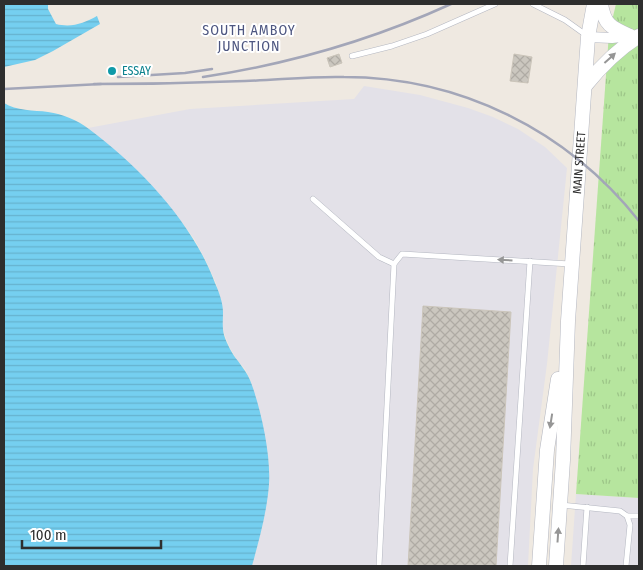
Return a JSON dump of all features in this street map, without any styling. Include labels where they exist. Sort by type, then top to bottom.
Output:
[{"type":"main road","name":"MAIN STREET","points":[[556,566],[571,264],[588,36],[594,4]]},
{"type":"main road","points":[[585,86],[601,66],[636,35],[608,24],[604,16],[602,4]]},
{"type":"main road","name":"MAIN STREET","points":[[539,566],[547,450],[568,321]]},
{"type":"street","points":[[588,36],[612,38],[636,35]]},
{"type":"lane","points":[[352,56],[418,37],[495,4]]},
{"type":"lane","points":[[533,4],[564,20],[588,36]]},
{"type":"lane","points":[[312,199],[379,257],[394,264]]},
{"type":"lane","points":[[379,566],[394,264],[402,254],[571,264]]},
{"type":"lane","points":[[510,566],[530,261]]},
{"type":"lane","points":[[560,504],[620,511],[627,516],[630,524],[626,566]]},
{"type":"lane","points":[[583,566],[587,507]]},
{"type":"lane","points":[[627,516],[639,516]]},
{"type":"shaded area","points":[[364,86],[420,95],[493,117],[518,129],[545,147],[567,168],[547,364],[533,469],[528,566],[252,566],[262,527],[269,468],[267,449],[250,379],[230,348],[224,333],[222,325],[223,311],[216,283],[195,240],[165,201],[117,152],[88,128],[190,109],[354,99]]},
{"type":"shaded area","points":[[576,494],[639,498],[639,566],[571,566]]},
{"type":"green space","points":[[616,4],[639,4],[639,498],[576,494],[609,33]]},
{"type":"water","points":[[4,4],[48,4],[48,9],[56,24],[78,24],[97,16],[100,24],[35,60],[4,67]]},
{"type":"water","points":[[4,103],[20,109],[59,114],[75,120],[89,129],[127,161],[163,198],[193,239],[205,261],[222,301],[224,335],[232,352],[250,380],[267,446],[268,494],[252,566],[4,566]]},
{"type":"building","points":[[339,54],[342,63],[330,67],[327,58]]},
{"type":"building","points":[[514,54],[532,57],[528,83],[510,81]]},
{"type":"building","points":[[423,306],[511,312],[496,566],[408,566]]},
{"type":"railway","points":[[203,77],[267,65],[330,49],[391,29],[451,4]]},
{"type":"railway","points":[[118,77],[185,73],[212,69]]},
{"type":"railway","points":[[94,84],[151,84],[344,77],[387,79],[429,87],[469,99],[508,115],[545,135],[579,160],[610,189],[639,221]]},
{"type":"railway","points":[[4,89],[101,84]]},
{"type":"place","name":"ESSAY","points":[[112,71]]},
{"type":"district","name":"SOUTH AMBOY JUNCTION","points":[[249,38]]}]
